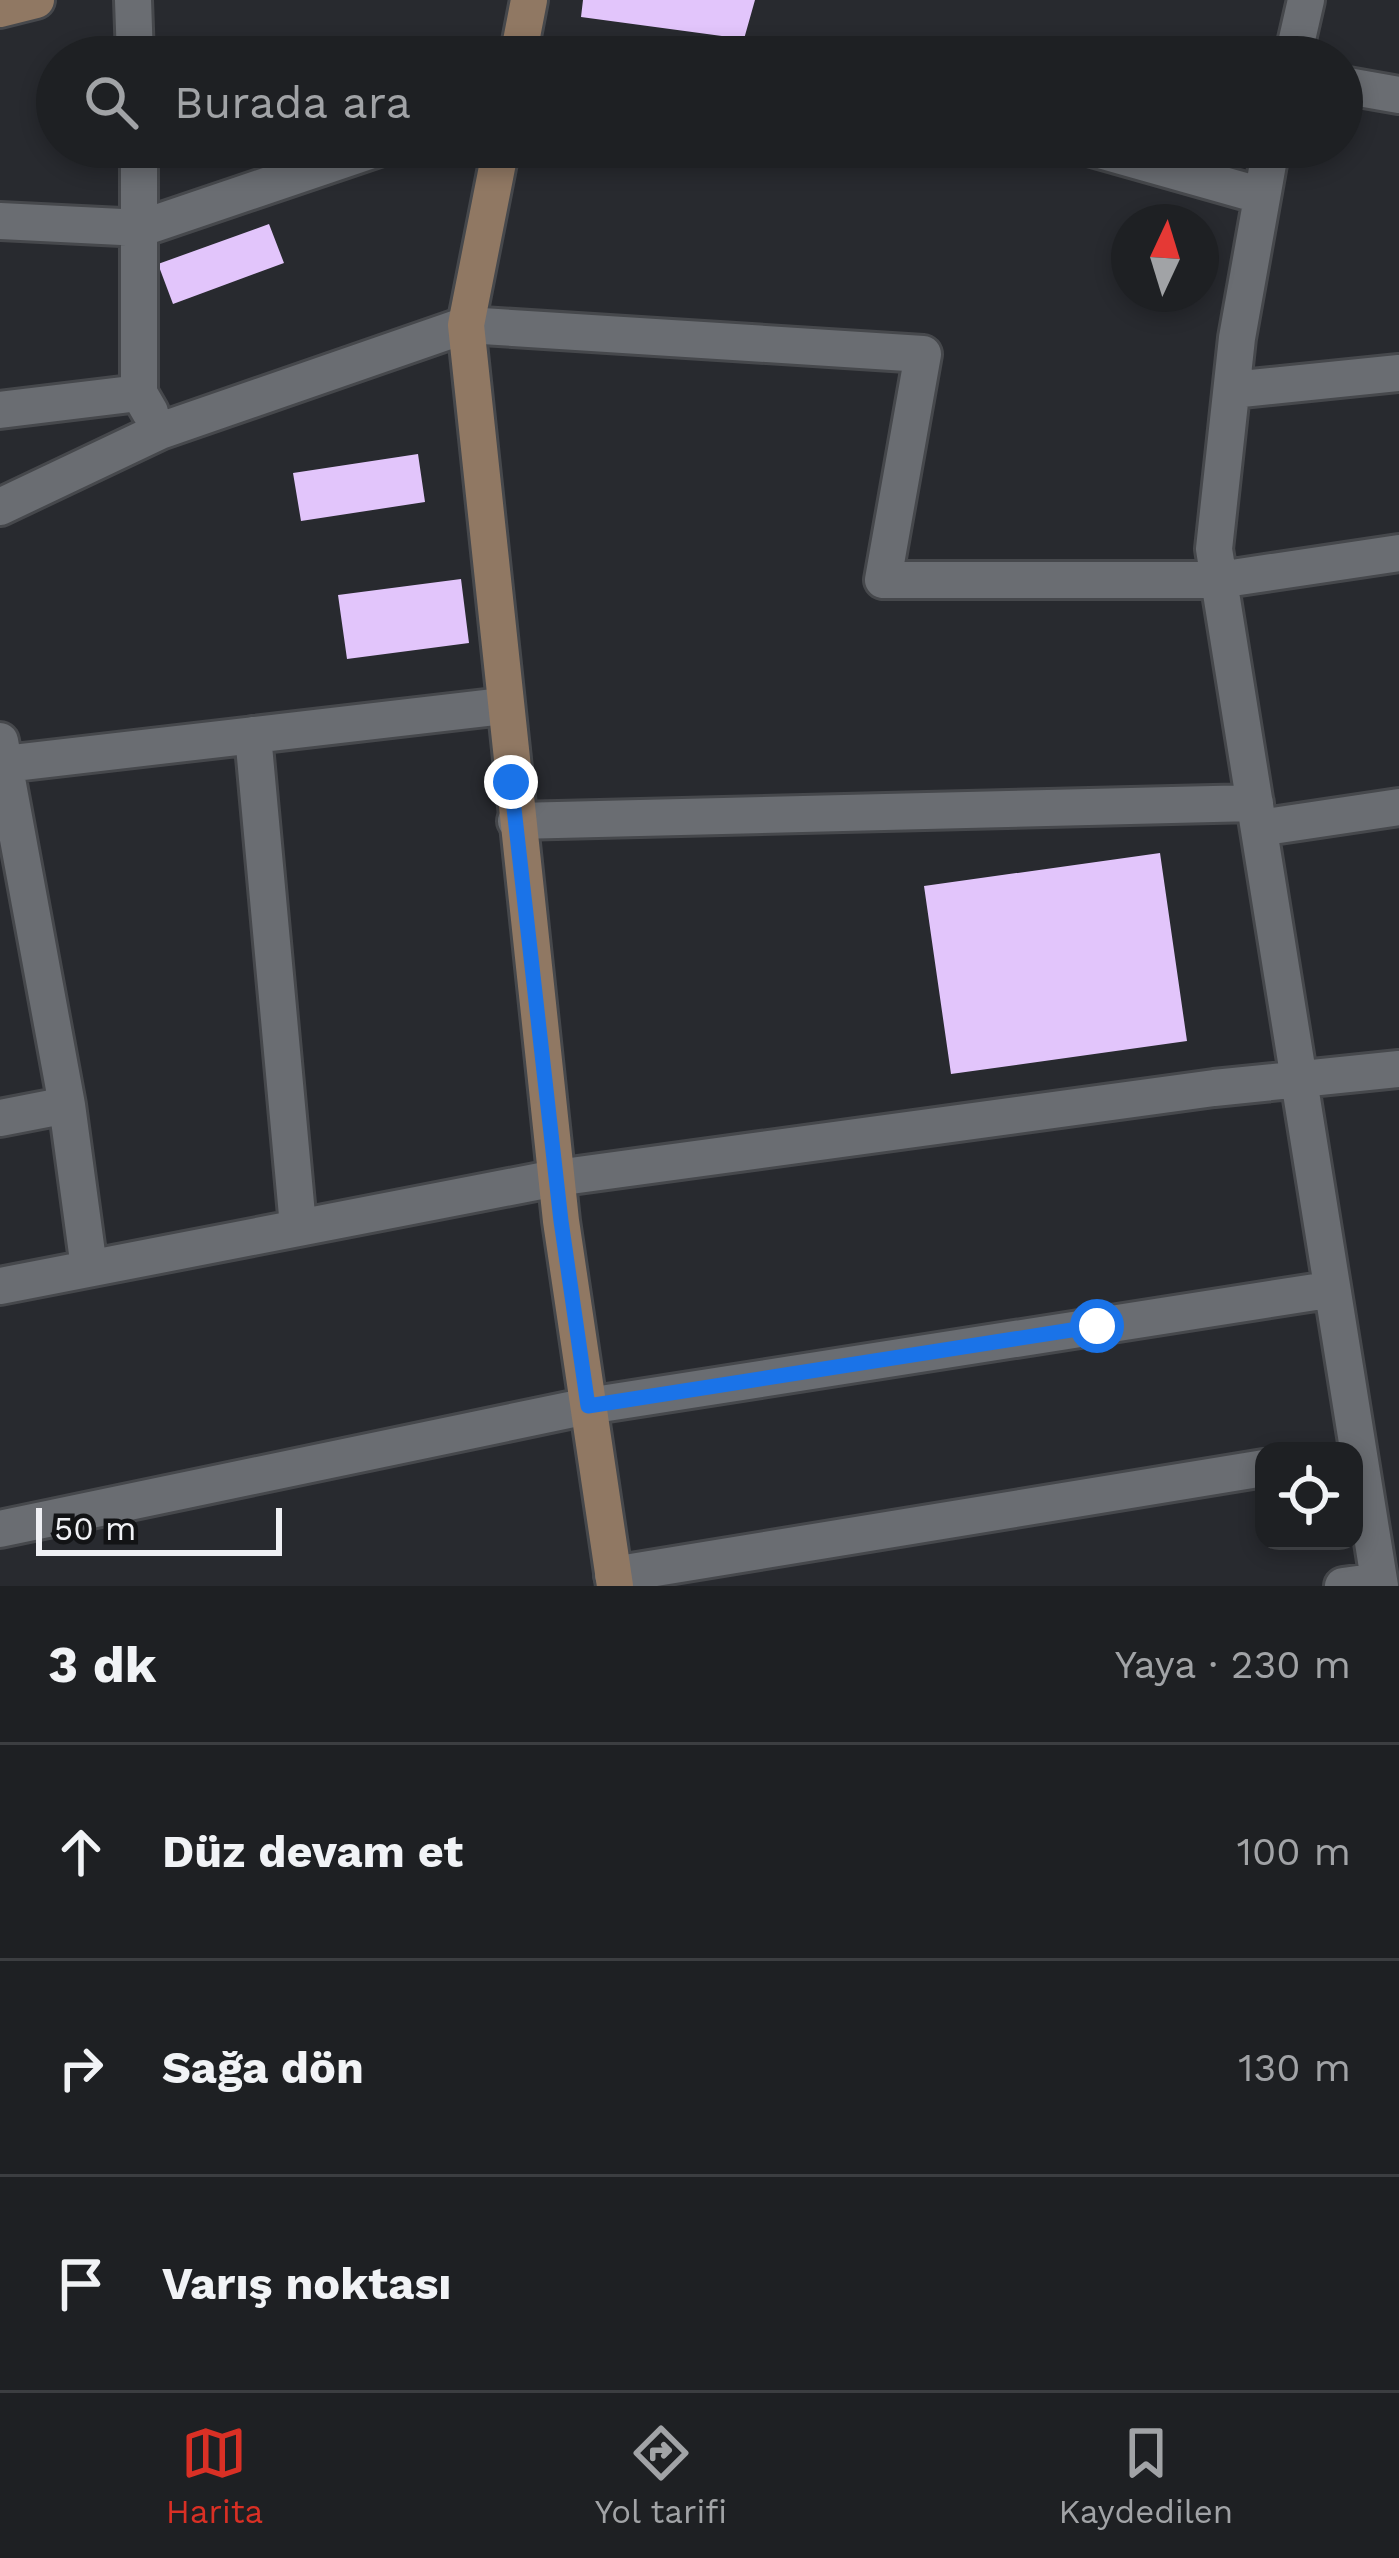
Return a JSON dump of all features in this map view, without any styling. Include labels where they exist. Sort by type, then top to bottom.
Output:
[{"type":"street","points":[[0,9],[36,0]]},
{"type":"street","points":[[133,0],[134,36]]},
{"type":"street","points":[[522,36],[529,0]]},
{"type":"street","points":[[1298,36],[1306,0]]},
{"type":"street","points":[[1363,88],[1399,94]]},
{"type":"street","points":[[140,168],[140,393],[160,431]]},
{"type":"street","points":[[0,221],[142,228],[319,168]]},
{"type":"street","points":[[497,168],[466,326],[502,706],[556,1178],[614,1580],[1255,1470]]},
{"type":"street","points":[[1163,168],[1259,195]]},
{"type":"street","points":[[1266,168],[1214,549],[1301,1079],[1328,1290],[1356,1442]]},
{"type":"street","points":[[0,507],[160,431],[466,326],[923,354],[883,580],[1219,580],[1399,554]]},
{"type":"street","points":[[1232,391],[1399,373]]},
{"type":"street","points":[[0,410],[140,393]]},
{"type":"street","points":[[89,1268],[67,1105],[3,752],[253,735],[502,706]]},
{"type":"street","points":[[253,735],[298,1226]]},
{"type":"street","points":[[516,820],[1257,816],[1399,806]]},
{"type":"street","points":[[0,1286],[556,1178],[1399,1069]]},
{"type":"street","points":[[0,1118],[67,1105]]},
{"type":"street","points":[[0,1529],[588,1406],[1328,1290]]},
{"type":"street","points":[[1363,1526],[1367,1585]]},
{"type":"building","points":[[583,0],[755,0],[745,36],[581,17]]},
{"type":"building","points":[[269,224],[284,263],[173,304],[158,264]]},
{"type":"building","points":[[418,454],[425,502],[301,521],[293,473]]},
{"type":"building","points":[[461,579],[469,643],[347,659],[338,595]]},
{"type":"building","points":[[1160,853],[1187,1041],[951,1074],[924,886]]},
{"type":"route","points":[[511,782],[561,1221],[588,1406],[1097,1326]]}]
